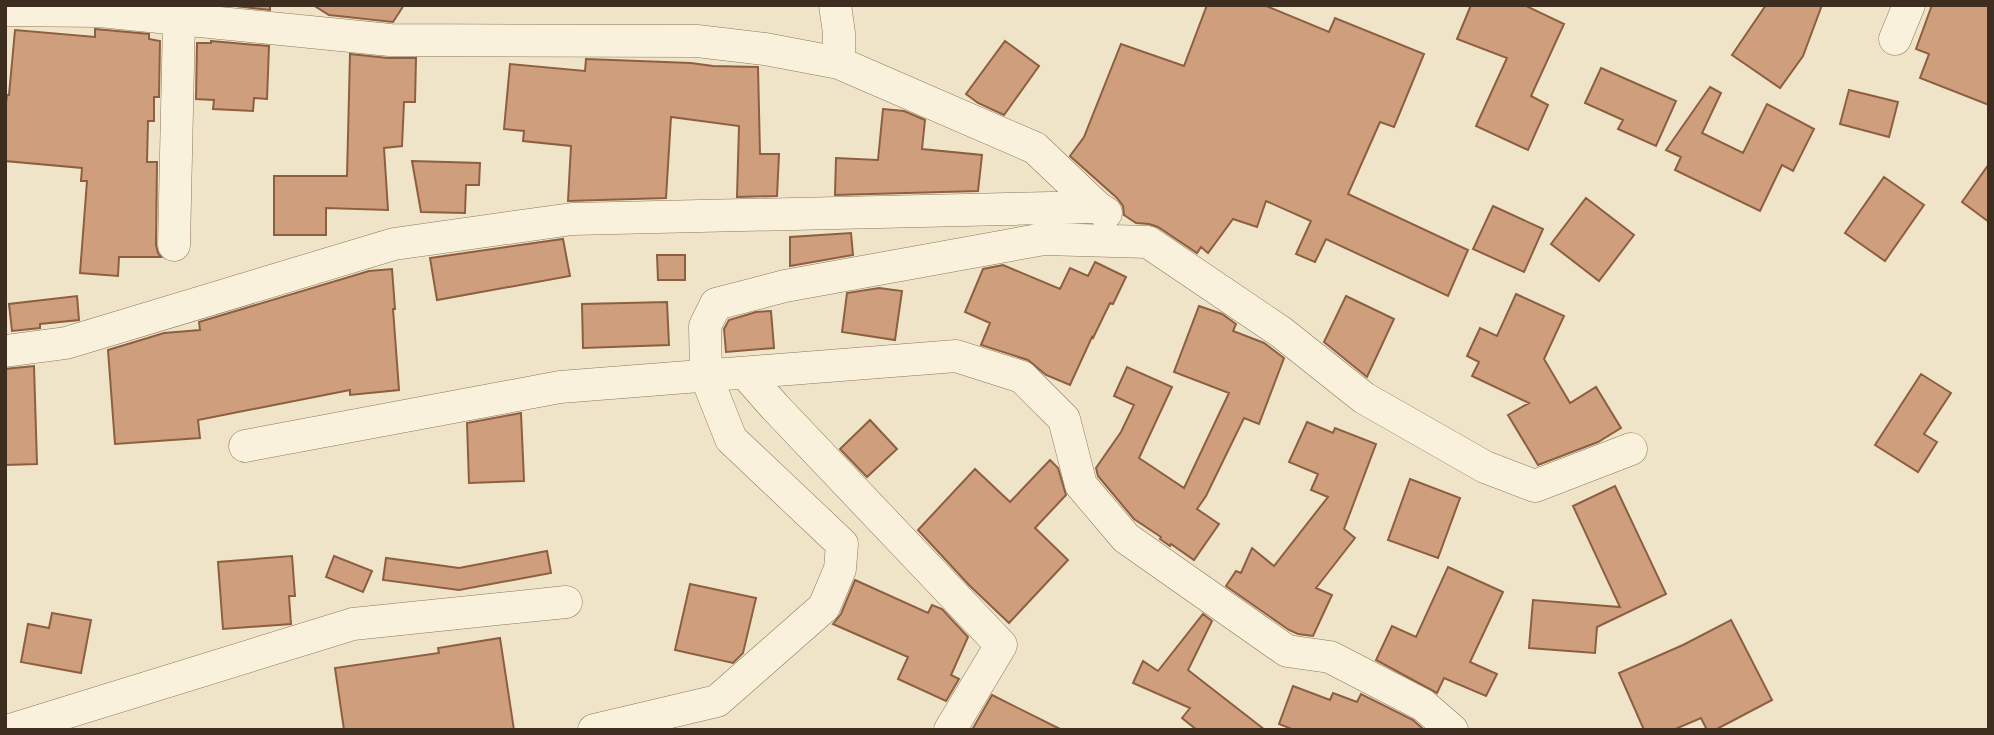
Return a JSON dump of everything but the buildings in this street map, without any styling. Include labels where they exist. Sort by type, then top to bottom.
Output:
[{"type":"street","points":[[835,5],[839,63]]},
{"type":"street","points":[[1895,39],[1909,5]]},
{"type":"street","points":[[5,10],[67,8],[390,40],[697,41],[765,49],[839,63],[1035,148],[1097,207],[1282,332],[1364,398],[1485,467],[1535,486],[1632,449]]},
{"type":"street","points":[[174,245],[179,20]]},
{"type":"street","points":[[5,351],[66,343],[394,244],[572,219],[1097,207]]},
{"type":"street","points":[[594,730],[717,701],[824,607],[840,569],[842,544],[731,439],[706,376],[705,326],[716,304],[785,286],[1044,239],[1148,242]]},
{"type":"street","points":[[245,446],[560,387],[956,356],[1022,377],[1065,419],[1081,485],[1126,538],[1287,651],[1330,657],[1423,705],[1452,730]]},
{"type":"street","points":[[745,373],[1001,645],[950,730]]},
{"type":"street","points":[[10,730],[353,624],[566,602]]}]
